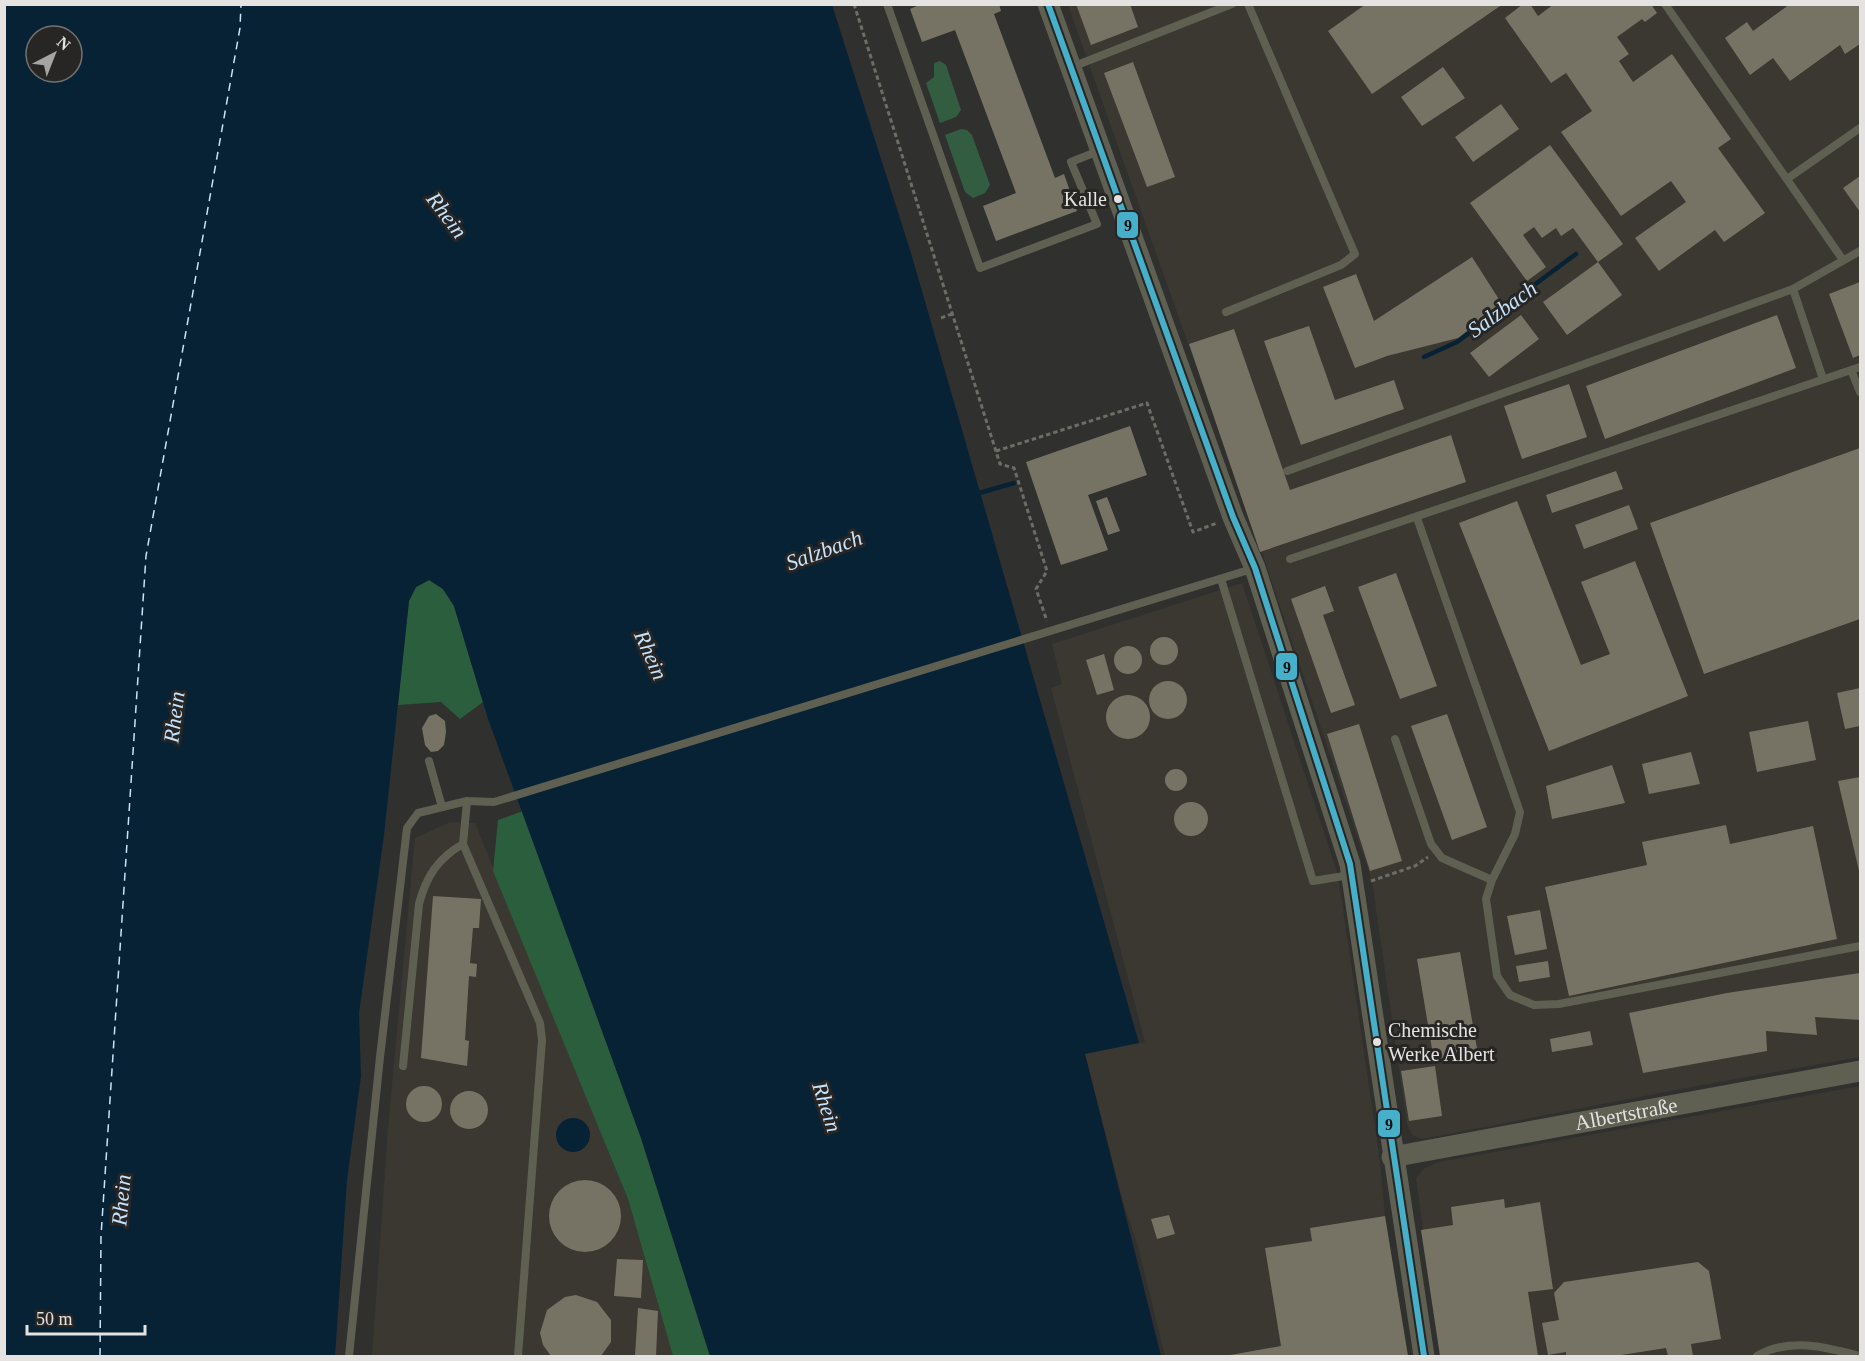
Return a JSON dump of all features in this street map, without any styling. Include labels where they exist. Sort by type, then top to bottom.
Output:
[{"type":"street","points":[[1048,4],[1233,517],[1255,568],[1362,878],[1392,1157],[1424,1356]]},
{"type":"street","name":"Albertstraße","points":[[1392,1157],[1860,1071]]},
{"type":"lane","points":[[887,4],[980,268],[1097,224],[1071,162],[1102,150]]},
{"type":"lane","points":[[1072,67],[1232,4]]},
{"type":"lane","points":[[1226,312],[1341,265],[1354,254],[1248,4]]},
{"type":"lane","points":[[1665,4],[1843,260]]},
{"type":"lane","points":[[1787,179],[1860,128]]},
{"type":"lane","points":[[1287,471],[1793,289],[1860,251]]},
{"type":"lane","points":[[1793,289],[1823,379]]},
{"type":"lane","points":[[1290,559],[1860,367]]},
{"type":"lane","points":[[1851,370],[1860,392]]},
{"type":"lane","points":[[1417,518],[1520,812],[1515,834],[1492,880],[1486,899],[1497,976],[1510,995],[1534,1005],[1559,1004],[1860,946]]},
{"type":"lane","points":[[349,1356],[406,828],[418,813],[467,801],[494,802],[1255,568]]},
{"type":"lane","points":[[1221,579],[1313,881],[1362,878]]},
{"type":"lane","points":[[1395,739],[1431,844],[1442,858],[1492,880]]},
{"type":"lane","points":[[429,761],[442,807]]},
{"type":"lane","points":[[467,801],[463,844],[540,1023],[542,1040],[518,1356]]},
{"type":"lane","points":[[403,1066],[419,904],[424,882],[450,851],[463,844]]},
{"type":"lane","points":[[1756,1356],[1778,1347],[1812,1344],[1860,1356]]},
{"type":"path","points":[[854,4],[1000,464],[1014,468],[1047,571],[1036,589],[1050,631]]},
{"type":"path","points":[[941,318],[952,314]]},
{"type":"path","points":[[996,451],[1147,403],[1193,532],[1233,517]]},
{"type":"path","points":[[1362,878],[1415,866],[1436,850]]},
{"type":"shaded area","points":[[1068,5],[1860,5],[1860,1057],[1422,1139],[1412,1135],[1407,1124],[1372,881],[1264,558]]},
{"type":"shaded area","points":[[1242,583],[1338,875],[1380,1161],[1385,1216],[1408,1356],[1165,1356],[1138,1246],[1122,1198],[1085,1053],[1145,1042],[1051,688],[1062,684],[1052,644]]},
{"type":"shaded area","points":[[450,822],[475,823],[628,1199],[673,1356],[372,1356],[388,1128],[415,838]]},
{"type":"shaded area","points":[[1860,1086],[1860,1356],[1440,1356],[1416,1178],[1423,1169],[1439,1162]]},
{"type":"green space","points":[[940,61],[946,65],[961,110],[956,117],[940,123],[926,83],[934,77],[934,63]]},
{"type":"green space","points":[[961,129],[967,130],[972,135],[990,185],[985,193],[973,198],[965,192],[945,135]]},
{"type":"green space","points":[[429,580],[443,589],[454,606],[483,702],[460,719],[441,702],[398,705],[409,600],[416,587]]},
{"type":"green space","points":[[523,811],[641,1138],[710,1356],[673,1356],[628,1199],[493,871],[498,820]]},
{"type":"water","name":"Rhein","points":[[5,5],[832,5],[911,253],[1139,1043],[1085,1054],[1161,1356],[710,1356],[641,1138],[488,719],[454,606],[443,589],[429,580],[416,587],[409,601],[384,835],[359,1013],[361,1076],[347,1180],[335,1356],[5,1356]]},
{"type":"water","points":[[573,1118],[585,1123],[590,1135],[585,1147],[573,1152],[561,1147],[556,1135],[561,1123]]},
{"type":"building","points":[[921,4],[999,4],[1001,11],[994,14],[1055,178],[1064,174],[1077,211],[996,241],[983,206],[1016,193],[955,30],[922,42],[910,9]]},
{"type":"building","points":[[1076,4],[1130,4],[1138,27],[1091,45]]},
{"type":"building","points":[[1366,4],[1503,4],[1372,94],[1328,31]]},
{"type":"building","points":[[1523,4],[1530,4],[1538,16],[1554,4],[1651,4],[1657,13],[1645,22],[1642,19],[1617,37],[1629,54],[1619,61],[1633,82],[1672,54],[1731,139],[1718,148],[1765,213],[1724,242],[1715,230],[1659,271],[1635,238],[1686,202],[1671,181],[1621,216],[1561,132],[1592,111],[1566,73],[1551,83],[1505,18]]},
{"type":"building","points":[[1790,4],[1860,4],[1860,44],[1845,54],[1840,45],[1790,81],[1773,58],[1750,75],[1725,38],[1747,22],[1753,31]]},
{"type":"building","points":[[1133,62],[1175,177],[1147,187],[1104,73]]},
{"type":"building","points":[[1443,67],[1465,98],[1422,126],[1401,97]]},
{"type":"building","points":[[1501,104],[1519,129],[1473,162],[1455,137]]},
{"type":"building","points":[[1550,145],[1623,244],[1598,262],[1573,228],[1561,236],[1556,228],[1542,238],[1534,227],[1523,235],[1546,267],[1527,281],[1470,203]]},
{"type":"building","points":[[1860,176],[1860,212],[1843,188]]},
{"type":"building","points":[[1472,257],[1502,304],[1458,338],[1387,356],[1355,368],[1323,287],[1356,274],[1374,321]]},
{"type":"building","points":[[1598,262],[1622,295],[1567,335],[1543,302]]},
{"type":"building","points":[[1860,282],[1860,355],[1853,358],[1829,294]]},
{"type":"building","points":[[1521,315],[1539,339],[1489,377],[1470,353]]},
{"type":"building","points":[[1777,315],[1796,368],[1605,439],[1586,386]]},
{"type":"building","points":[[1309,326],[1335,400],[1394,380],[1404,409],[1301,445],[1264,341]]},
{"type":"building","points":[[1234,329],[1290,490],[1451,435],[1466,482],[1260,552],[1189,344]]},
{"type":"building","points":[[1569,384],[1587,437],[1522,459],[1504,406]]},
{"type":"building","points":[[1130,426],[1147,475],[1088,495],[1108,550],[1061,565],[1026,462]]},
{"type":"building","points":[[1860,448],[1860,619],[1704,674],[1650,523]]},
{"type":"building","points":[[1616,471],[1623,489],[1552,513],[1546,495]]},
{"type":"building","points":[[1107,497],[1120,531],[1108,535],[1096,501]]},
{"type":"building","points":[[1517,501],[1581,665],[1610,654],[1581,582],[1635,561],[1688,696],[1549,751],[1459,523]]},
{"type":"building","points":[[1629,505],[1638,529],[1584,549],[1575,525]]},
{"type":"building","points":[[1396,573],[1437,686],[1400,699],[1358,587]]},
{"type":"building","points":[[1325,586],[1334,611],[1323,615],[1355,705],[1331,713],[1291,599]]},
{"type":"building","points":[[1164,637],[1174,641],[1178,651],[1174,661],[1164,665],[1154,661],[1150,651],[1154,641]]},
{"type":"building","points":[[1128,646],[1138,650],[1142,660],[1138,670],[1128,674],[1118,670],[1114,660],[1118,650]]},
{"type":"building","points":[[1104,654],[1114,690],[1097,695],[1086,660]]},
{"type":"building","points":[[1168,681],[1181,687],[1187,700],[1181,713],[1168,719],[1155,713],[1149,700],[1155,687]]},
{"type":"building","points":[[1860,688],[1860,726],[1845,729],[1837,693]]},
{"type":"building","points":[[1128,695],[1144,701],[1150,717],[1144,733],[1128,739],[1112,733],[1106,717],[1112,701]]},
{"type":"building","points":[[436,714],[445,721],[446,732],[444,745],[438,751],[431,752],[425,745],[422,728],[429,716]]},
{"type":"building","points":[[1447,714],[1487,827],[1452,840],[1411,726]]},
{"type":"building","points":[[1808,721],[1816,760],[1757,772],[1749,732]]},
{"type":"building","points":[[1359,724],[1402,861],[1370,871],[1327,734]]},
{"type":"building","points":[[1691,752],[1700,784],[1649,794],[1642,764]]},
{"type":"building","points":[[1612,765],[1625,803],[1552,819],[1546,786]]},
{"type":"building","points":[[1176,769],[1184,772],[1187,780],[1184,788],[1176,791],[1168,788],[1165,780],[1168,772]]},
{"type":"building","points":[[1860,777],[1860,875],[1838,781]]},
{"type":"building","points":[[1191,802],[1203,807],[1208,819],[1203,831],[1191,836],[1179,831],[1174,819],[1179,807]]},
{"type":"building","points":[[1726,825],[1730,844],[1813,826],[1837,939],[1569,996],[1545,887],[1647,865],[1642,842]]},
{"type":"building","points":[[433,896],[481,899],[479,928],[473,928],[470,963],[477,964],[476,977],[469,976],[465,1040],[469,1041],[467,1066],[421,1058]]},
{"type":"building","points":[[1540,910],[1547,949],[1515,955],[1507,916]]},
{"type":"building","points":[[1460,952],[1478,1054],[1434,1061],[1417,959]]},
{"type":"building","points":[[1548,961],[1550,977],[1519,982],[1516,966]]},
{"type":"building","points":[[1860,973],[1860,1020],[1815,1017],[1817,1035],[1766,1031],[1767,1051],[1643,1073],[1629,1013],[1727,993]]},
{"type":"building","points":[[1590,1031],[1593,1045],[1552,1052],[1550,1039]]},
{"type":"building","points":[[1435,1066],[1442,1116],[1409,1121],[1401,1071]]},
{"type":"building","points":[[424,1086],[437,1091],[442,1104],[437,1117],[424,1122],[411,1117],[406,1104],[411,1091]]},
{"type":"building","points":[[469,1091],[483,1096],[488,1110],[483,1124],[469,1129],[455,1124],[450,1110],[455,1096]]},
{"type":"building","points":[[592,1180],[611,1190],[619,1202],[621,1216],[619,1230],[611,1242],[599,1250],[578,1252],[559,1242],[551,1230],[549,1209],[559,1190],[571,1182]]},
{"type":"building","points":[[1504,1199],[1505,1208],[1540,1202],[1553,1289],[1528,1292],[1538,1356],[1440,1356],[1421,1230],[1453,1225],[1451,1207]]},
{"type":"building","points":[[1169,1215],[1175,1234],[1157,1239],[1151,1219]]},
{"type":"building","points":[[1385,1216],[1408,1356],[1225,1356],[1281,1346],[1265,1248],[1312,1241],[1310,1228]]},
{"type":"building","points":[[617,1259],[643,1260],[641,1298],[614,1296]]},
{"type":"building","points":[[1698,1262],[1709,1271],[1721,1339],[1691,1344],[1693,1356],[1668,1356],[1666,1348],[1615,1356],[1566,1356],[1566,1352],[1548,1355],[1542,1323],[1559,1320],[1554,1293],[1564,1282]]},
{"type":"building","points":[[576,1295],[597,1302],[611,1320],[611,1342],[601,1356],[551,1356],[543,1345],[540,1333],[547,1310],[565,1297]]},
{"type":"building","points":[[638,1308],[658,1311],[656,1356],[635,1356]]},
{"type":"waterway","name":"Salzbach","points":[[1424,357],[1457,342],[1576,254]]},
{"type":"waterway","name":"Salzbach","points":[[976,494],[1014,483]]},
{"type":"ferry route","points":[[100,1356],[101,1236],[146,556],[240,28],[241,4]]},
{"type":"transit line","name":"9","points":[[1048,4],[1233,517],[1255,568],[1350,864],[1424,1356]]},
{"type":"place","name":"Kalle","points":[[1118,199]]},
{"type":"place","name":"Chemische Werke Albert","points":[[1377,1042]]}]
